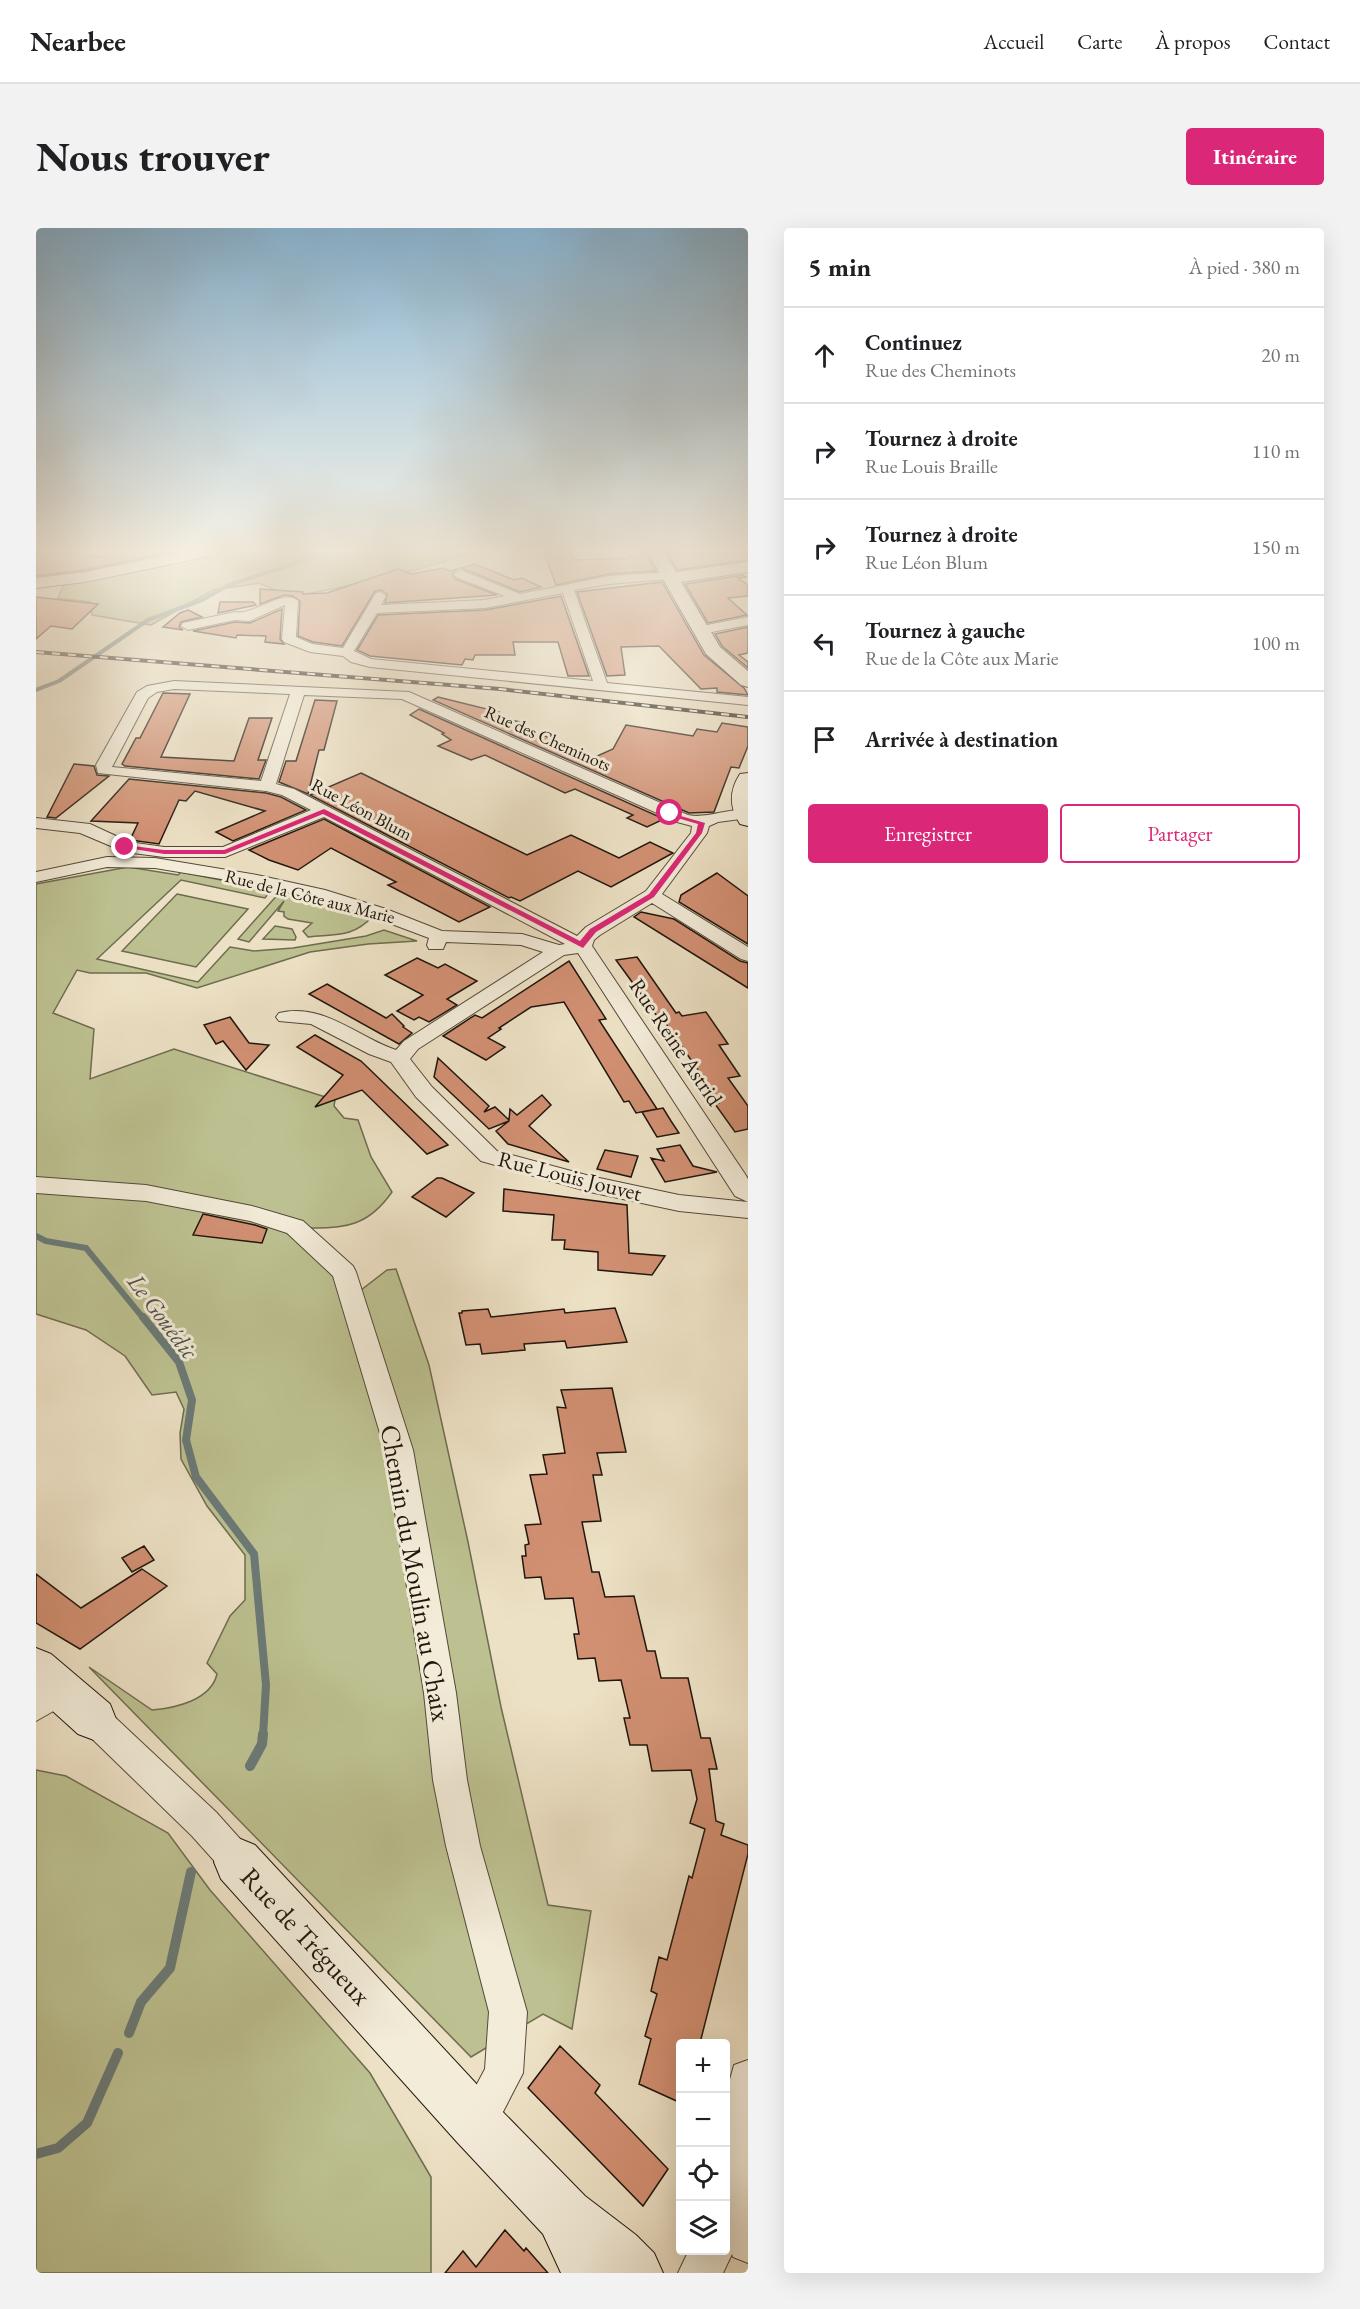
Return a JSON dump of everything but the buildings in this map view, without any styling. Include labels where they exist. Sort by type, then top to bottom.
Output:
[{"type":"main road","points":[[712,646],[718,656],[748,681]]},
{"type":"main road","points":[[746,816],[741,805],[748,779]]},
{"type":"main road","name":"Rue de Trégueux","points":[[44,1688],[94,1719]]},
{"type":"main road","name":"Rue de Trégueux","points":[[238,1862],[476,2123],[565,2216],[610,2250],[634,2273]]},
{"type":"main road","name":"Rue de Trégueux","points":[[565,2216],[573,2238],[593,2273]]},
{"type":"street","points":[[302,646],[347,652],[356,659],[370,663],[748,701]]},
{"type":"street","points":[[347,652],[350,646]]},
{"type":"street","points":[[588,646],[600,678],[600,686]]},
{"type":"street","name":"Rue des Cheminots","points":[[104,770],[104,765],[144,692],[162,686],[404,695],[683,819],[701,823]]},
{"type":"street","points":[[267,786],[298,690]]},
{"type":"street","name":"Rue Léon Blum","points":[[104,770],[267,786],[288,792],[552,943]]},
{"type":"street","name":"Rue de la Côte aux Marie","points":[[36,823],[84,828],[125,847],[164,852],[225,852],[324,811]]},
{"type":"street","points":[[286,1017],[315,1018],[376,1050],[400,1058],[411,1045],[552,943],[583,946],[585,938],[593,931],[652,895],[699,833],[701,823],[707,819],[746,816]]},
{"type":"street","name":"Rue de la Côte aux Marie","points":[[36,877],[114,861],[140,861],[246,877],[321,895],[401,919],[438,940],[522,940],[552,943]]},
{"type":"street","points":[[652,895],[748,955]]},
{"type":"street","name":"Rue Reine Astrid","points":[[583,946],[734,1173],[743,1191],[748,1194]]},
{"type":"street","name":"Rue Louis Jouvet","points":[[400,1058],[423,1092],[489,1156],[590,1184],[679,1203],[748,1210]]},
{"type":"street","name":"Chemin du Moulin au Chaix","points":[[36,1185],[146,1193],[252,1214],[295,1227],[344,1272],[399,1450],[441,1693],[452,1791],[463,1846],[508,2012],[504,2073],[476,2123]]},
{"type":"street","name":"Rue de Trégueux","points":[[94,1719],[204,1824],[238,1862]]},
{"type":"street","points":[[748,2079],[735,2140],[731,2197],[748,2242]]},
{"type":"street","points":[[699,2273],[710,2255]]},
{"type":"green space","points":[[128,867],[178,875],[181,872],[271,890],[265,898],[181,880],[97,959],[198,982],[230,947],[254,951],[293,948],[366,936],[384,930],[417,941],[368,944],[310,952],[197,988],[146,973],[90,973],[77,970],[53,1013],[94,1029],[90,1079],[174,1049],[335,1100],[334,1106],[344,1118],[358,1120],[371,1157],[392,1192],[375,1212],[356,1223],[345,1226],[308,1228],[361,1290],[387,1270],[396,1269],[429,1365],[501,1707],[548,1905],[591,1911],[572,2029],[543,2014],[471,2057],[89,1667],[152,1710],[182,1705],[200,1696],[213,1683],[217,1674],[207,1663],[230,1616],[245,1600],[245,1555],[207,1506],[181,1459],[180,1433],[184,1409],[176,1392],[152,1395],[125,1356],[86,1330],[36,1314],[36,884]]},
{"type":"green space","points":[[280,892],[327,902],[373,916],[351,932],[308,937],[303,931],[312,923],[288,919],[284,916],[284,912],[278,911],[284,901],[249,942],[238,939]]},
{"type":"green space","points":[[177,894],[248,909],[196,967],[122,951]]},
{"type":"green space","points":[[275,926],[292,929],[295,940],[263,939]]},
{"type":"green space","points":[[36,1770],[66,1776],[168,1833],[210,1890],[370,2073],[431,2177],[431,2273],[36,2273]]},
{"type":"waterway","name":"Le Gouédic","points":[[36,690],[59,681],[109,646]]},
{"type":"waterway","name":"Le Gouédic","points":[[36,1236],[46,1241],[86,1248],[144,1319]]},
{"type":"waterway","name":"Le Gouédic","points":[[143,1317],[179,1362],[192,1400],[186,1440],[196,1477],[254,1554],[266,1685],[263,1736]]},
{"type":"waterway","name":"Le Gouédic","points":[[250,1766],[262,1744],[263,1734]]},
{"type":"waterway","name":"Le Gouédic","points":[[129,2033],[141,2002],[170,1968],[191,1872]]},
{"type":"waterway","name":"Le Gouédic","points":[[36,2154],[58,2148],[87,2123],[118,2053]]},
{"type":"railway","points":[[36,652],[500,689],[748,717]]},
{"type":"route","points":[[125,847],[164,852],[225,852],[324,811],[583,946],[585,938],[593,931],[652,895],[699,833],[701,823],[670,813]]}]
